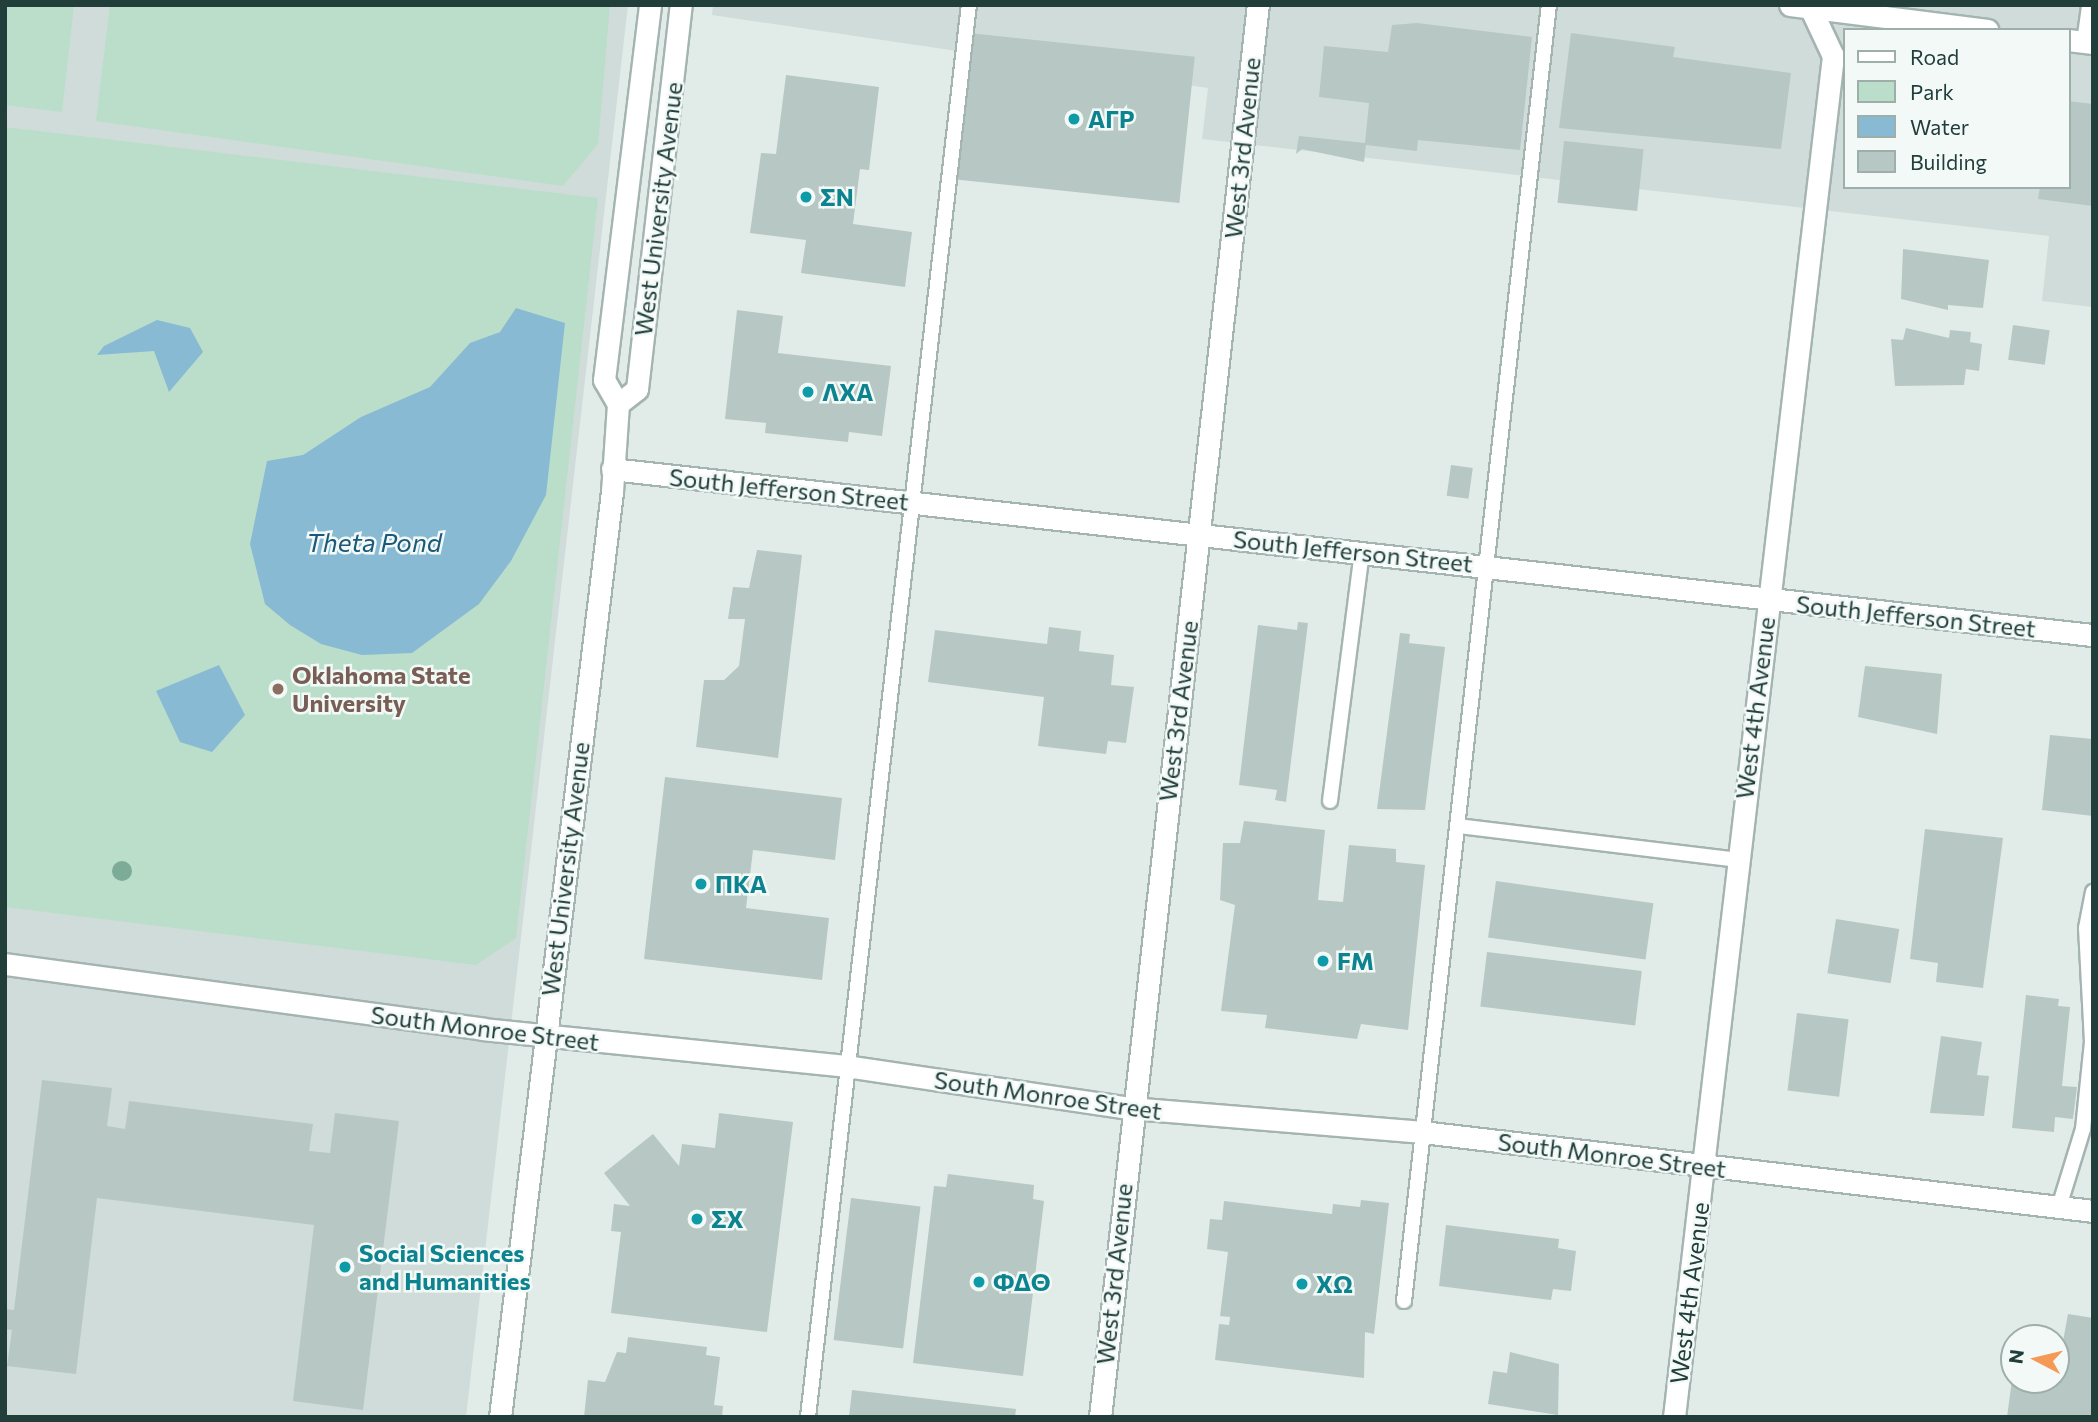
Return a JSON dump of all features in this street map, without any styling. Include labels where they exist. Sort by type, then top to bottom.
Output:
[{"type":"street","name":"West University Avenue","points":[[500,1417],[612,469],[618,404],[604,380],[650,5]]},
{"type":"street","name":"West University Avenue","points":[[618,404],[637,389],[681,5]]},
{"type":"street","name":"West 3rd Avenue","points":[[1100,1417],[1131,1108],[1258,5]]},
{"type":"street","points":[[1803,6],[1972,28]]},
{"type":"street","name":"West 4th Avenue","points":[[1674,1417],[1833,56],[1803,6]]},
{"type":"street","name":"South Jefferson Street","points":[[612,469],[2093,635]]},
{"type":"street","name":"South Monroe Street","points":[[5,964],[544,1035],[845,1066],[1131,1108],[1422,1132],[2093,1211]]},
{"type":"lane","points":[[808,1417],[908,502],[969,5]]},
{"type":"lane","points":[[1404,1301],[1489,566],[1549,5]]},
{"type":"lane","points":[[2082,42],[2089,5]]},
{"type":"lane","points":[[1330,801],[1362,552]]},
{"type":"lane","points":[[1458,826],[1738,860]]},
{"type":"lane","points":[[2059,1207],[2085,1116],[2092,1042],[2086,928],[2093,892]]},
{"type":"shaded area","name":"Oklahoma State University","points":[[5,5],[628,5],[466,1417],[5,1417]]},
{"type":"shaded area","points":[[713,5],[2093,5],[2093,307],[2042,301],[2049,236],[1202,139],[1208,88],[712,15]]},
{"type":"green space","points":[[5,5],[74,5],[62,112],[5,105]]},
{"type":"green space","points":[[110,5],[610,5],[598,144],[563,186],[96,121]]},
{"type":"green space","points":[[5,127],[598,198],[516,938],[476,965],[5,907]]},
{"type":"water","name":"Theta Pond","points":[[516,308],[565,323],[546,495],[511,561],[479,604],[412,653],[362,655],[321,644],[290,625],[265,604],[250,544],[267,461],[303,455],[361,417],[430,387],[470,343],[500,332]]},
{"type":"water","points":[[157,320],[190,328],[203,352],[169,392],[154,351],[97,355],[104,346]]},
{"type":"water","points":[[219,665],[245,715],[212,752],[180,742],[156,691]]},
{"type":"building","points":[[1417,23],[1532,37],[1520,150],[1418,140],[1417,151],[1366,145],[1364,162],[1302,149],[1296,154],[1299,136],[1365,143],[1369,103],[1319,97],[1324,46],[1388,52],[1392,25]]},
{"type":"building","name":"AΓP","points":[[969,33],[1195,57],[1179,203],[954,179]]},
{"type":"building","points":[[1571,33],[1675,47],[1673,57],[1791,73],[1781,149],[1559,128]]},
{"type":"building","name":"ΣN","points":[[786,75],[879,87],[869,170],[860,169],[853,224],[912,232],[905,287],[801,273],[806,240],[750,233],[761,153],[776,154]]},
{"type":"building","points":[[2070,101],[2093,104],[2093,206],[2038,199],[2040,189],[2070,189]]},
{"type":"building","points":[[1564,141],[1644,149],[1637,211],[1558,203]]},
{"type":"building","points":[[1903,249],[1989,260],[1983,308],[1948,305],[1948,310],[1901,299]]},
{"type":"building","name":"ΛXA","points":[[737,310],[783,316],[778,353],[891,366],[882,436],[849,432],[848,442],[765,433],[766,423],[725,419]]},
{"type":"building","points":[[2013,325],[2050,330],[2045,365],[2008,360]]},
{"type":"building","points":[[1906,328],[1949,338],[1950,330],[1971,332],[1970,342],[1982,344],[1979,371],[1966,369],[1964,385],[1895,386],[1891,339],[1903,340]]},
{"type":"building","points":[[1451,465],[1473,468],[1468,499],[1447,496]]},
{"type":"building","points":[[757,550],[802,555],[778,758],[696,747],[704,680],[724,680],[739,666],[745,619],[728,619],[733,587],[749,588]]},
{"type":"building","points":[[1298,622],[1308,623],[1286,802],[1275,800],[1277,790],[1239,785],[1258,625],[1297,630]]},
{"type":"building","points":[[1049,627],[1081,631],[1079,651],[1114,655],[1111,685],[1134,687],[1126,743],[1108,741],[1106,754],[1038,746],[1044,697],[928,682],[935,630],[1047,644]]},
{"type":"building","points":[[1400,633],[1410,634],[1409,643],[1445,647],[1425,810],[1377,809]]},
{"type":"building","points":[[1865,666],[1942,674],[1937,734],[1858,717]]},
{"type":"building","points":[[2050,735],[2093,739],[2093,816],[2042,810]]},
{"type":"building","name":"ΠΚΑ","points":[[665,777],[842,798],[835,860],[753,850],[746,908],[829,918],[822,980],[644,959]]},
{"type":"building","name":"FM","points":[[1244,821],[1325,830],[1318,900],[1343,902],[1349,845],[1396,849],[1396,862],[1425,865],[1408,1030],[1361,1024],[1357,1039],[1265,1028],[1267,1015],[1221,1011],[1235,905],[1220,900],[1223,843],[1240,843]]},
{"type":"building","points":[[1925,829],[2003,838],[1983,988],[1936,982],[1938,963],[1910,959]]},
{"type":"building","points":[[1496,881],[1653,903],[1646,960],[1488,937]]},
{"type":"building","points":[[1836,919],[1899,929],[1891,983],[1827,973]]},
{"type":"building","points":[[1487,952],[1642,971],[1635,1026],[1480,1007]]},
{"type":"building","points":[[2026,995],[2059,999],[2058,1006],[2070,1007],[2062,1086],[2077,1087],[2073,1119],[2055,1117],[2054,1132],[2012,1128]]},
{"type":"building","points":[[1797,1013],[1849,1019],[1839,1097],[1787,1090]]},
{"type":"building","points":[[1941,1036],[1982,1042],[1977,1075],[1989,1076],[1984,1116],[1930,1113]]},
{"type":"building","name":"Social Sciences and Humanities","points":[[42,1080],[112,1088],[107,1126],[125,1129],[129,1101],[313,1124],[309,1151],[330,1153],[335,1113],[399,1121],[363,1410],[293,1401],[314,1225],[97,1198],[76,1374],[7,1366],[12,1330],[5,1329],[5,1309],[14,1310]]},
{"type":"building","name":"ΣX","points":[[719,1113],[793,1122],[767,1332],[611,1313],[621,1232],[611,1231],[614,1204],[630,1206],[604,1173],[653,1134],[679,1166],[682,1144],[715,1148]]},
{"type":"building","name":"ΦΔΘ","points":[[948,1174],[1034,1185],[1033,1199],[1044,1201],[1023,1376],[913,1363],[934,1186],[946,1187]]},
{"type":"building","points":[[851,1198],[920,1207],[903,1348],[834,1340]]},
{"type":"building","name":"XΩ","points":[[1361,1200],[1389,1203],[1374,1334],[1365,1332],[1364,1378],[1215,1360],[1219,1324],[1229,1325],[1230,1317],[1220,1316],[1228,1252],[1207,1249],[1210,1219],[1222,1220],[1224,1201],[1332,1214],[1333,1204],[1360,1207]]},
{"type":"building","points":[[1446,1225],[1559,1239],[1558,1248],[1576,1251],[1571,1291],[1553,1289],[1551,1300],[1439,1286]]},
{"type":"building","points":[[2068,1314],[2093,1318],[2093,1417],[2007,1417],[2010,1394],[2070,1394],[2070,1324],[2066,1324]]},
{"type":"building","points":[[628,1337],[707,1347],[706,1355],[720,1357],[714,1405],[723,1406],[722,1417],[584,1417],[588,1380],[605,1382],[617,1352],[626,1353]]},
{"type":"building","points":[[1510,1352],[1559,1364],[1558,1415],[1488,1404],[1493,1371],[1507,1373]]},
{"type":"building","points":[[852,1390],[1016,1409],[1015,1417],[849,1417]]},
{"type":"place","name":"AΓP","points":[[1074,119]]},
{"type":"place","name":"ΣN","points":[[806,197]]},
{"type":"place","name":"ΛXA","points":[[808,392]]},
{"type":"place","name":"Oklahoma State University","points":[[278,689]]},
{"type":"place","name":"ΠΚΑ","points":[[701,884]]},
{"type":"place","name":"FM","points":[[1323,961]]},
{"type":"place","name":"ΣX","points":[[697,1219]]},
{"type":"place","name":"Social Sciences and Humanities","points":[[345,1267]]},
{"type":"place","name":"ΦΔΘ","points":[[979,1282]]},
{"type":"place","name":"XΩ","points":[[1302,1284]]}]
